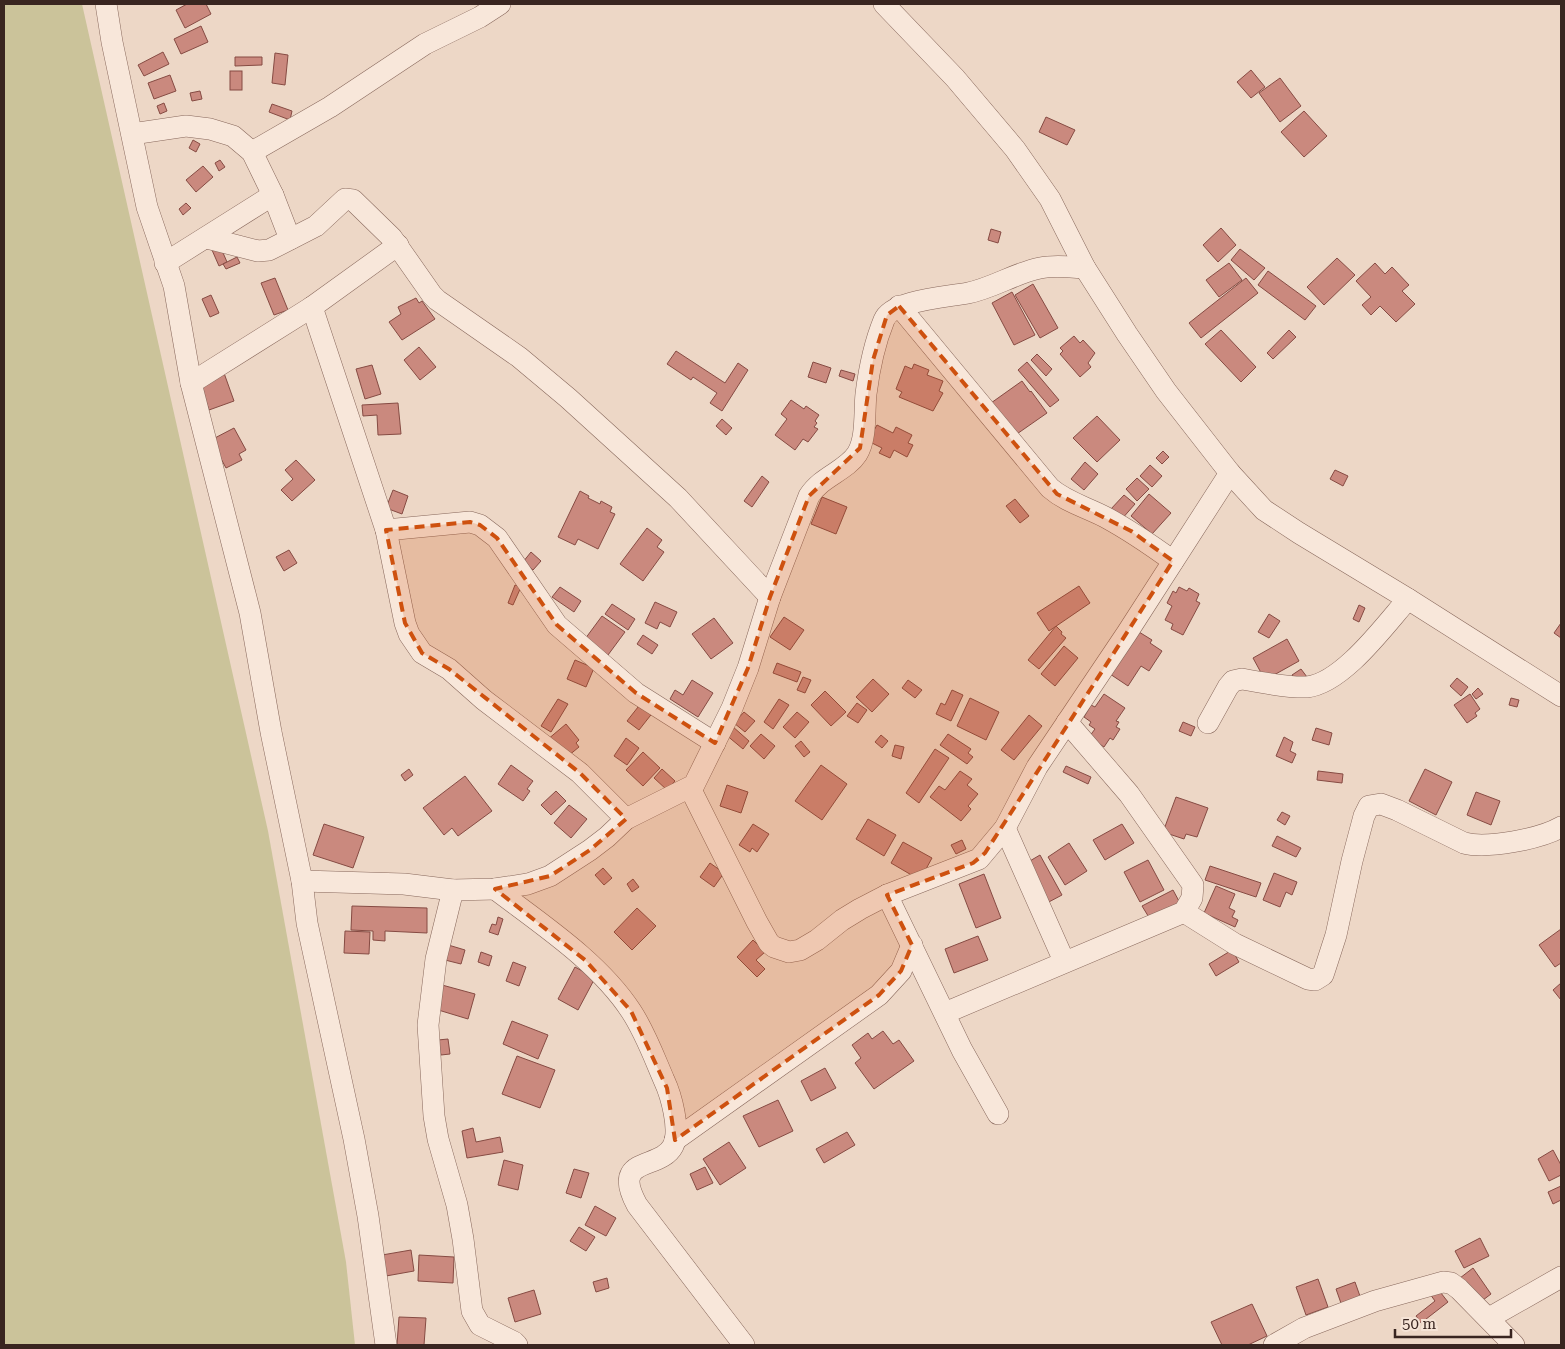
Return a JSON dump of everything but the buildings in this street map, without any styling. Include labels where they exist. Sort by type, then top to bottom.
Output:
[{"type":"street","points":[[106,4],[112,42],[147,207],[174,286],[192,383],[250,613],[270,732],[302,881],[307,923],[338,1056],[360,1168],[386,1345]]},
{"type":"street","points":[[252,152],[330,108],[425,44],[480,17],[500,4]]},
{"type":"street","points":[[884,4],[955,78],[1015,150],[1050,199],[1085,268],[1166,391],[1230,473],[1264,510],[1561,696]]},
{"type":"street","points":[[132,134],[186,126],[210,129],[232,136],[252,152],[273,195],[290,239]]},
{"type":"street","points":[[165,263],[273,195]]},
{"type":"street","points":[[207,238],[258,251],[269,250],[316,226],[347,198],[353,200],[398,244],[437,300],[519,357],[568,398],[678,498],[770,598]]},
{"type":"street","points":[[192,383],[312,307],[398,244]]},
{"type":"street","points":[[302,881],[404,884],[453,890],[495,889],[528,884],[550,876],[590,850],[626,819],[690,788],[696,782],[715,743],[748,668],[770,598],[809,496],[816,486],[857,455],[860,448],[872,360],[886,315],[900,306],[970,292],[1019,273],[1042,267],[1085,268]]},
{"type":"street","points":[[900,306],[1050,488],[1067,500],[1102,515],[1131,531],[1173,562]]},
{"type":"street","points":[[312,307],[386,530],[409,634],[422,653],[450,669],[484,700],[580,773],[626,819]]},
{"type":"street","points":[[690,788],[769,943],[774,947],[789,952],[800,950],[842,920],[887,895],[979,859],[1005,828],[1037,767],[1127,633],[1230,473]]},
{"type":"street","points":[[386,530],[470,522],[480,525],[497,538],[504,547],[557,625],[636,693],[715,743]]},
{"type":"street","points":[[1208,723],[1228,686],[1234,681],[1242,679],[1305,687],[1321,683],[1334,675],[1352,661],[1408,599]]},
{"type":"street","points":[[945,1013],[1184,912],[1192,898],[1193,885],[1129,794],[1067,722]]},
{"type":"street","points":[[1184,912],[1235,944],[1308,979],[1315,980],[1323,975],[1326,970],[1336,935],[1352,861],[1364,816],[1369,806],[1380,804],[1397,810],[1464,843],[1472,845],[1516,841],[1550,834],[1561,827]]},
{"type":"street","points":[[1005,828],[1064,962]]},
{"type":"street","points":[[495,889],[585,960],[612,987],[631,1010],[644,1033],[668,1088],[675,1140],[672,1148],[664,1155],[636,1168],[630,1176],[629,1186],[631,1195],[744,1345]]},
{"type":"street","points":[[453,890],[436,959],[428,1025],[434,1116],[438,1139],[457,1205],[472,1311],[480,1325],[517,1345]]},
{"type":"street","points":[[887,895],[962,1050],[998,1114]]},
{"type":"street","points":[[675,1140],[879,995],[901,971],[912,945]]},
{"type":"street","points":[[1489,1318],[1561,1276]]},
{"type":"street","points":[[1274,1345],[1313,1324],[1375,1301],[1443,1282],[1451,1283],[1459,1289],[1514,1345]]},
{"type":"highlighted area","points":[[899,306],[1057,494],[1131,531],[1173,561],[985,853],[973,863],[887,895],[912,945],[901,971],[879,995],[675,1140],[667,1088],[631,1011],[585,960],[495,889],[550,876],[590,850],[626,819],[580,773],[449,669],[422,653],[405,623],[386,530],[470,522],[480,525],[497,538],[557,625],[636,693],[715,743],[748,668],[770,597],[809,496],[860,448],[873,360],[887,315]]},
{"type":"shaded area","points":[[4,4],[82,4],[268,831],[346,1262],[355,1345],[4,1345]]}]
